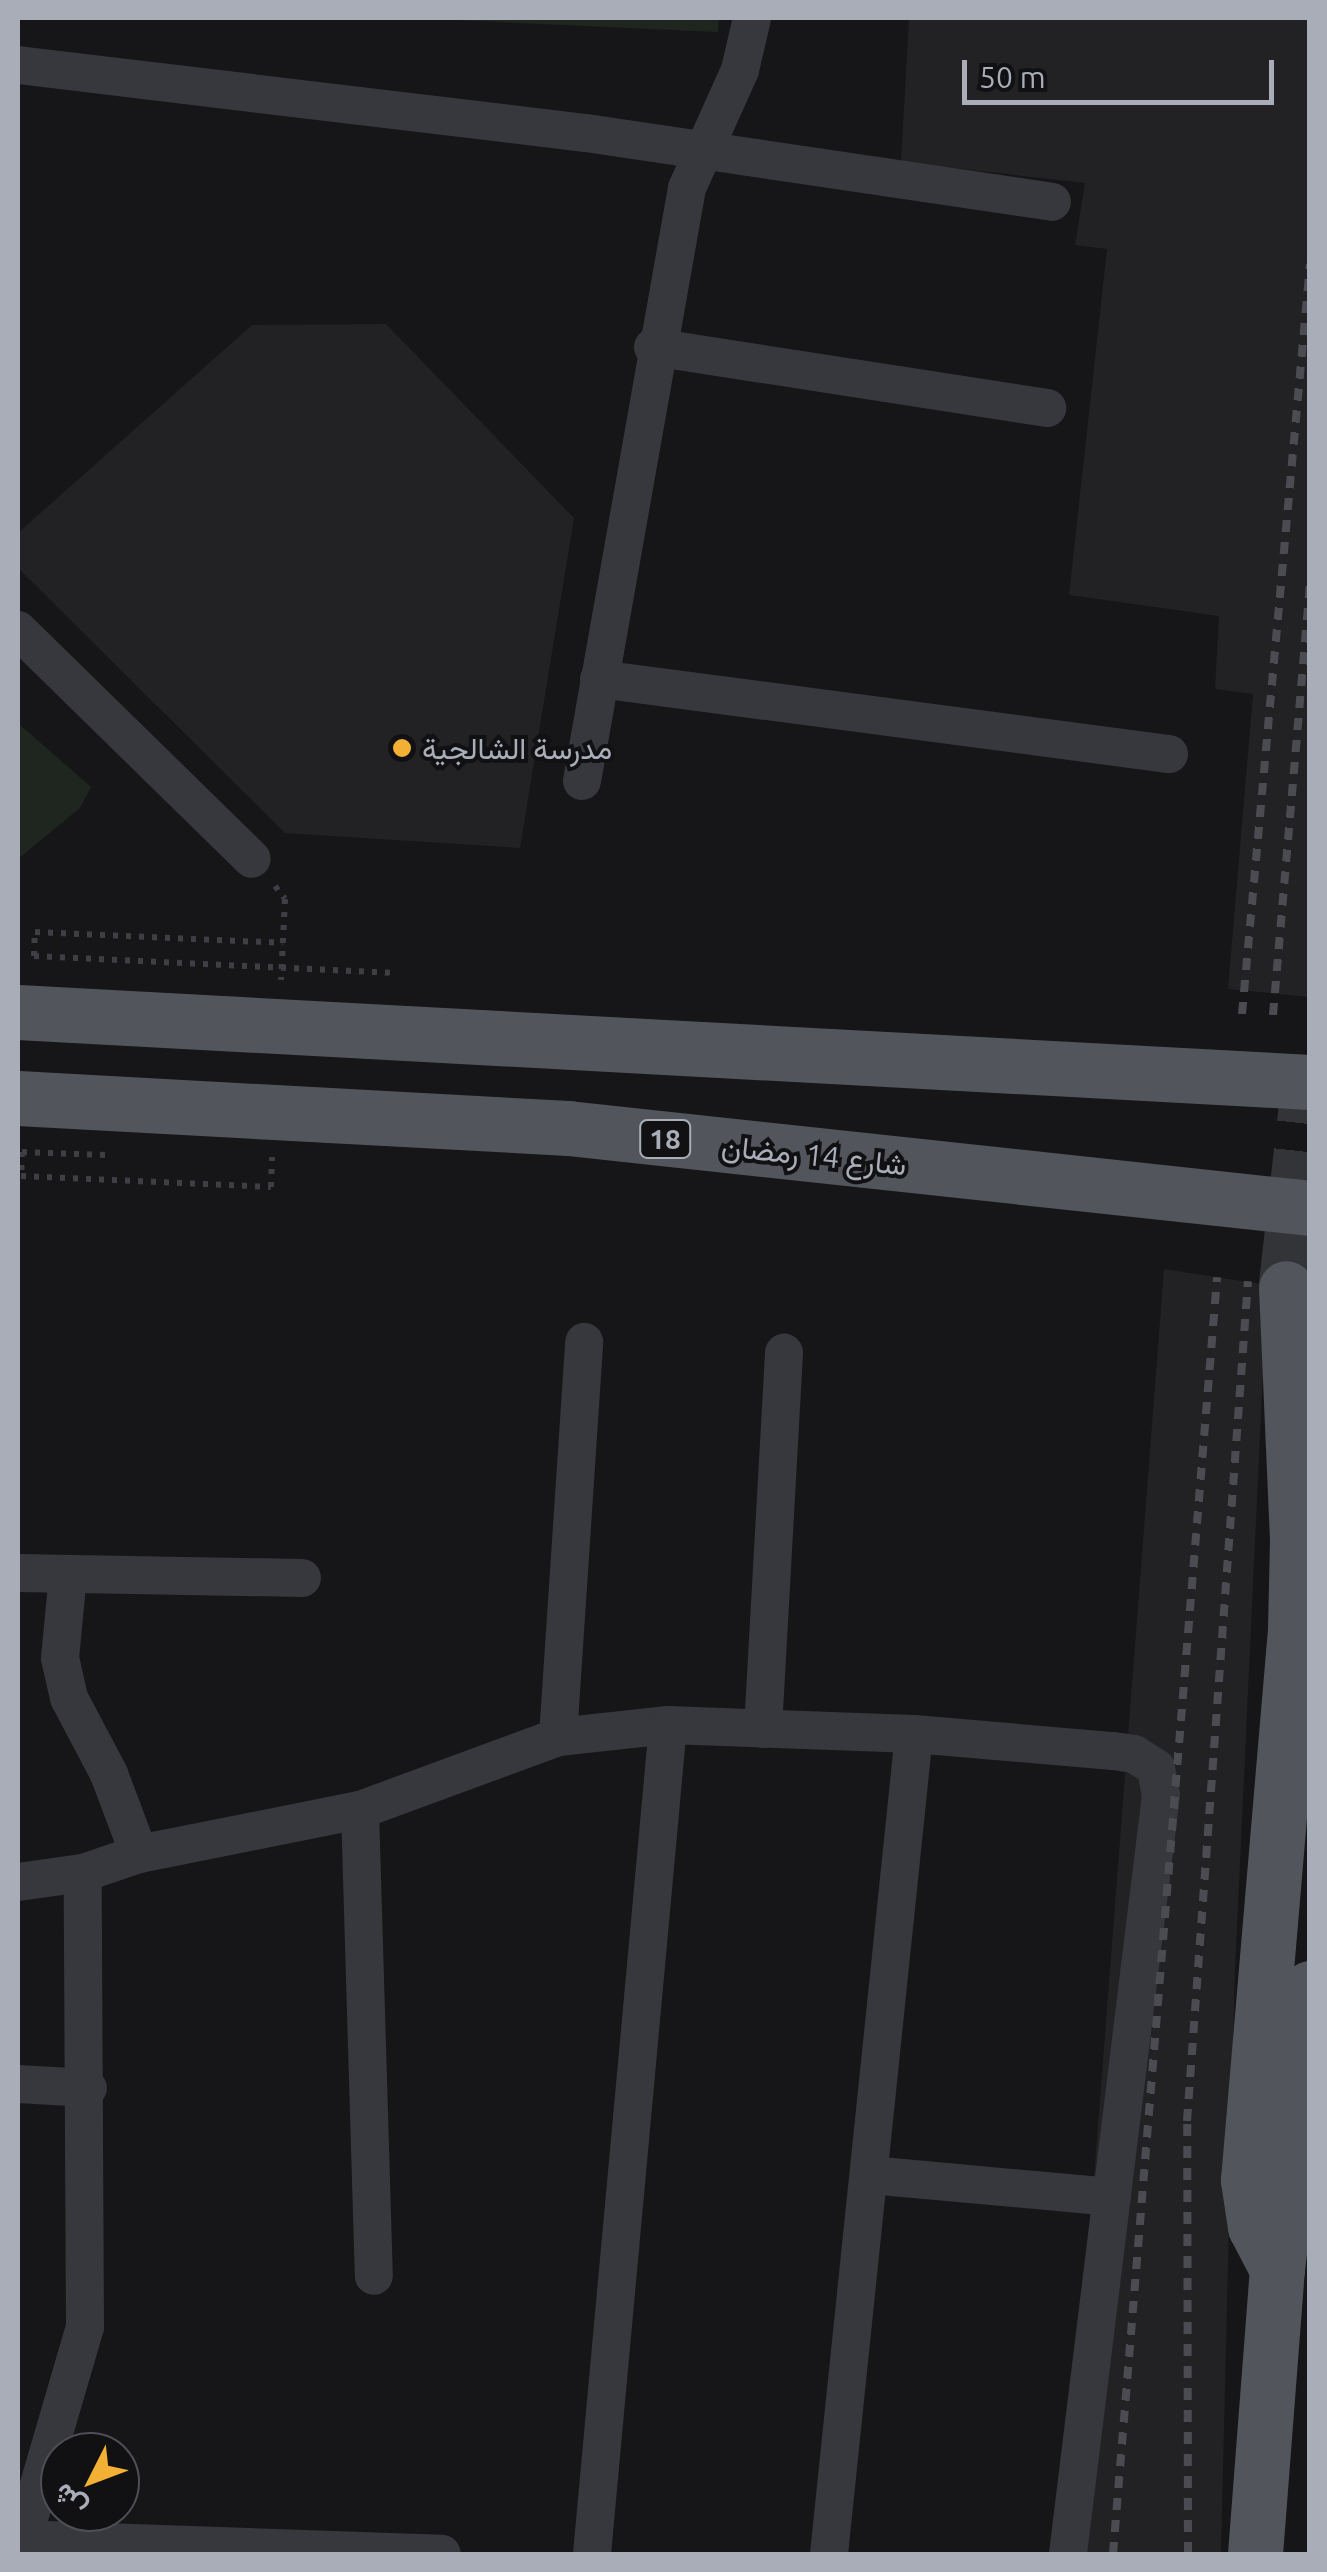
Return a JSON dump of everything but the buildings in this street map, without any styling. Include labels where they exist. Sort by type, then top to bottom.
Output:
[{"type":"main road","points":[[18,1012],[1310,1082]]},
{"type":"main road","name":"شارع 14 رمضان","points":[[18,1098],[568,1128],[1310,1208]]},
{"type":"main road","points":[[1255,2554],[1276,2270],[1255,2227],[1248,2180],[1287,1990],[1296,1575],[1286,1288]]},
{"type":"street","points":[[582,781],[654,347],[698,151],[740,70],[752,18]]},
{"type":"street","points":[[18,65],[698,151],[1052,202]]},
{"type":"street","points":[[654,347],[1046,408]]},
{"type":"street","points":[[18,630],[252,860]]},
{"type":"street","points":[[599,679],[1170,754]]},
{"type":"street","points":[[558,1737],[584,1342]]},
{"type":"street","points":[[763,1729],[784,1353]]},
{"type":"street","points":[[18,1573],[302,1578]]},
{"type":"street","points":[[68,1574],[60,1658],[68,1698],[109,1774],[140,1854]]},
{"type":"street","points":[[592,2554],[668,1725]]},
{"type":"street","points":[[18,1882],[83,1873],[140,1854],[360,1810],[558,1737],[668,1725],[914,1734],[1113,1751],[1156,1768],[1161,1796],[1068,2554]]},
{"type":"street","points":[[829,2554],[914,1734]]},
{"type":"street","points":[[360,1810],[374,2276]]},
{"type":"street","points":[[83,1873],[88,2088],[85,2327],[20,2539],[442,2554]]},
{"type":"street","points":[[18,2084],[88,2088]]},
{"type":"street","points":[[870,2175],[1112,2198]]},
{"type":"path","points":[[283,943],[35,932],[34,956],[396,973]]},
{"type":"path","points":[[22,1152],[21,1176],[271,1186]]},
{"type":"shaded area","points":[[412,18],[719,18],[718,32]]},
{"type":"shaded area","points":[[909,18],[1309,18],[1309,997],[1228,989],[1253,694],[1215,689],[1219,616],[1069,595],[1107,249],[1075,245],[1085,183],[901,162]]},
{"type":"shaded area","points":[[386,324],[574,518],[520,848],[285,833],[18,568],[18,533],[252,325]]},
{"type":"shaded area","points":[[18,723],[91,787],[80,808],[18,859]]},
{"type":"shaded area","points":[[1164,1269],[1267,1285],[1235,1970],[1221,2554],[1065,2554]]},
{"type":"tunnel","points":[[1286,1288],[1310,1074]]},
{"type":"railway","points":[[1242,1014],[1310,264]]},
{"type":"railway","points":[[1273,1015],[1310,584]]},
{"type":"railway","points":[[1113,2554],[1217,1277]]},
{"type":"railway","points":[[1188,2554],[1187,2121],[1248,1281]]},
{"type":"place","name":"مدرسة الشالجية","points":[[402,748]]}]
